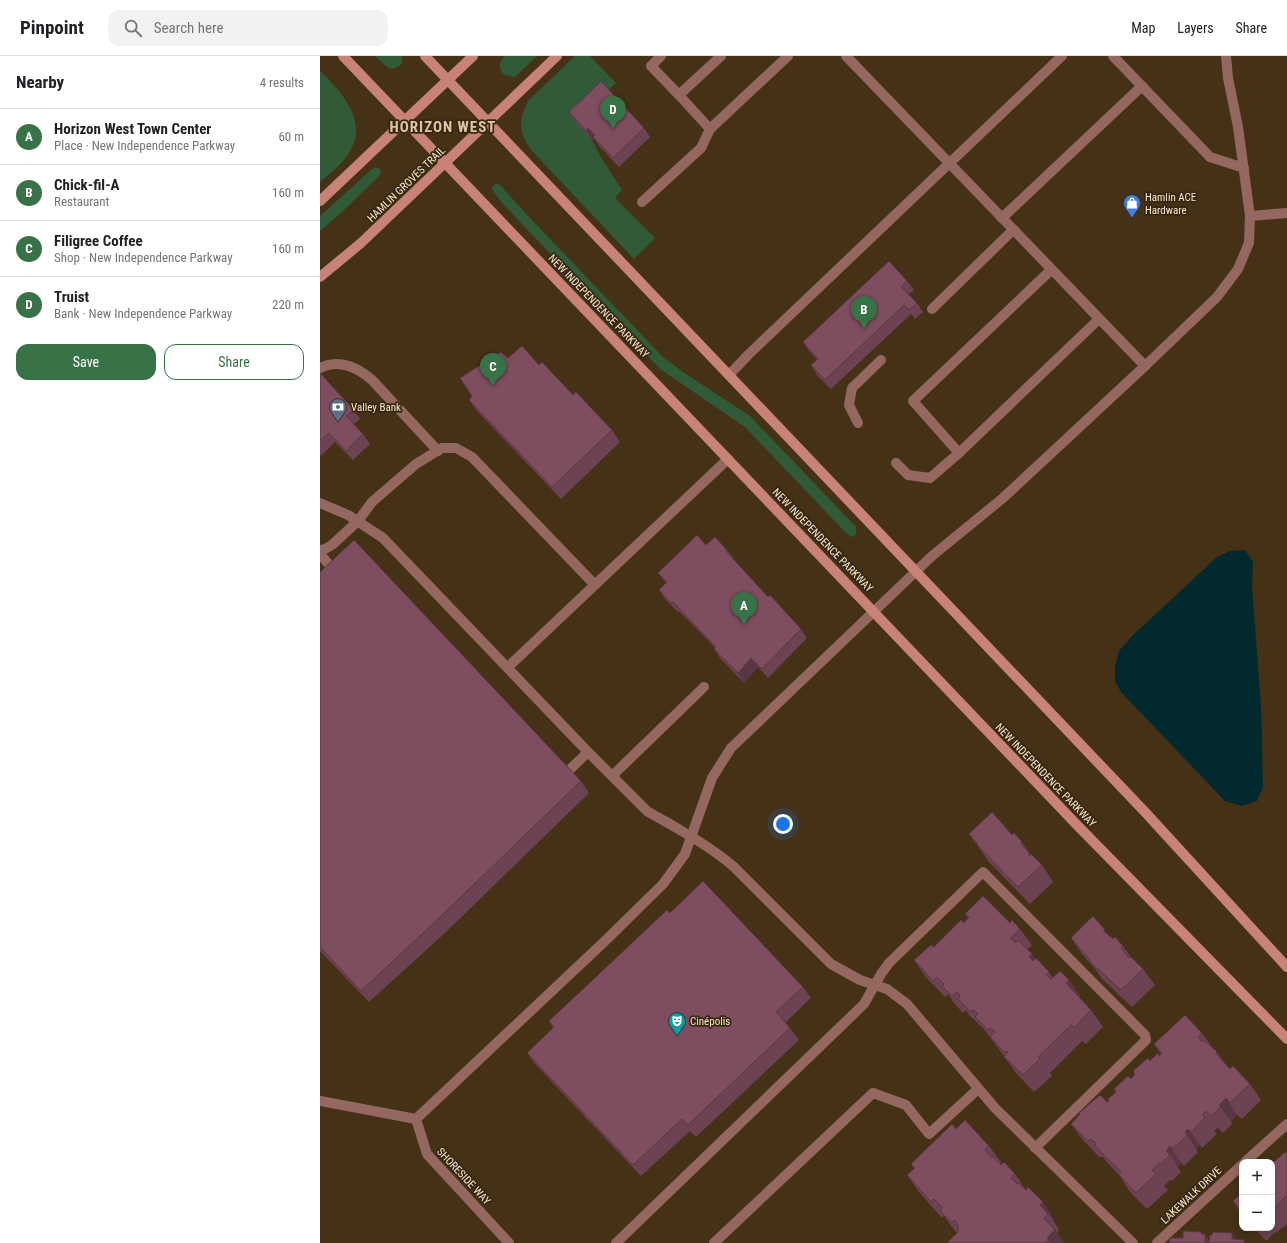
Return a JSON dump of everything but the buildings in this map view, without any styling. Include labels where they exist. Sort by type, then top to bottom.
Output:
[{"type":"street","name":"NEW INDEPENDENCE PARKWAY","points":[[344,56],[1076,825],[1287,1039]]},
{"type":"street","points":[[425,56],[1145,812],[1287,967]]},
{"type":"street","points":[[320,201],[473,56]]},
{"type":"street","name":"HAMLIN GROVES TRAIL","points":[[320,277],[361,243],[557,56]]},
{"type":"street","points":[[661,56],[651,66],[710,129]]},
{"type":"street","points":[[679,96],[721,56]]},
{"type":"street","points":[[642,202],[701,148],[710,129],[788,56]]},
{"type":"street","points":[[846,56],[1145,366]]},
{"type":"street","points":[[729,376],[749,354],[1062,56]]},
{"type":"street","points":[[1113,56],[1210,158],[1244,168]]},
{"type":"street","points":[[320,1101],[416,1119],[655,893],[673,872],[685,854],[712,778],[731,748],[932,556],[1003,498],[1217,297],[1238,270],[1249,243],[1250,216],[1238,127],[1228,78],[1226,56]]},
{"type":"street","points":[[1002,218],[1142,86]]},
{"type":"street","points":[[1250,216],[1287,213]]},
{"type":"street","points":[[932,309],[1013,230]]},
{"type":"street","points":[[959,453],[913,401],[1052,270]]},
{"type":"street","points":[[896,463],[908,475],[930,478],[959,453],[1099,319]]},
{"type":"street","points":[[858,423],[849,405],[852,388],[881,360]]},
{"type":"street","points":[[320,368],[335,364],[346,365],[363,372],[373,380],[438,451]]},
{"type":"street","points":[[320,550],[332,545],[358,520],[372,502],[416,464],[442,448],[456,448],[472,457],[595,585]]},
{"type":"street","points":[[508,668],[728,459]]},
{"type":"street","points":[[320,502],[358,520],[396,549],[588,752],[647,811],[691,836],[722,856],[821,956],[831,964],[855,978],[887,989],[907,1004],[978,1089],[1035,1148],[1133,1243]]},
{"type":"street","points":[[320,554],[338,575]]},
{"type":"street","points":[[612,776],[704,687]]},
{"type":"street","points":[[554,784],[588,752]]},
{"type":"street","points":[[616,1243],[864,1004],[889,963],[983,872],[1145,1035],[1146,1040],[1035,1148]]},
{"type":"street","points":[[714,1243],[873,1093],[906,1105],[929,1134],[978,1089]]},
{"type":"street","name":"SHORESIDE WAY","points":[[416,1119],[427,1154],[509,1243]]},
{"type":"street","points":[[1248,1159],[1287,1124]]},
{"type":"street","name":"LAKEWALK DRIVE","points":[[1157,1243],[1239,1168]]},
{"type":"green space","points":[[375,56],[402,56],[402,63],[399,67],[391,69]]},
{"type":"green space","points":[[505,56],[537,56],[515,77],[504,75],[501,70],[500,63]]},
{"type":"green space","points":[[575,56],[590,56],[616,83],[591,107],[586,127],[599,154],[622,190],[615,198],[655,238],[634,259],[533,152],[522,133],[521,120],[529,100]]},
{"type":"green space","points":[[320,71],[345,99],[355,121],[356,132],[354,144],[347,156],[338,167],[320,182]]},
{"type":"green space","points":[[376,167],[381,170],[380,175],[320,231],[320,216]]},
{"type":"green space","points":[[495,184],[499,184],[501,186],[663,357],[750,416],[856,527],[856,534],[853,537],[848,535],[745,427],[660,369],[503,204],[493,191],[492,188]]},
{"type":"water","points":[[1245,550],[1253,562],[1252,587],[1261,707],[1263,787],[1257,801],[1242,806],[1225,801],[1121,692],[1115,681],[1115,667],[1119,651],[1132,636],[1217,557],[1230,551]]},
{"type":"place","name":"Truist","points":[[613,129]]},
{"type":"place","name":"Hamlin ACE Hardware","points":[[1132,218]]},
{"type":"place","name":"Chick-fil-A","points":[[864,329]]},
{"type":"place","name":"Filigree Coffee","points":[[493,386]]},
{"type":"place","name":"Valley Bank","points":[[338,422]]},
{"type":"place","name":"Horizon West Town Center","points":[[744,625]]},
{"type":"place","name":"Cinépolis","points":[[677,1036]]},
{"type":"district","name":"HORIZON WEST","points":[[443,127]]}]
